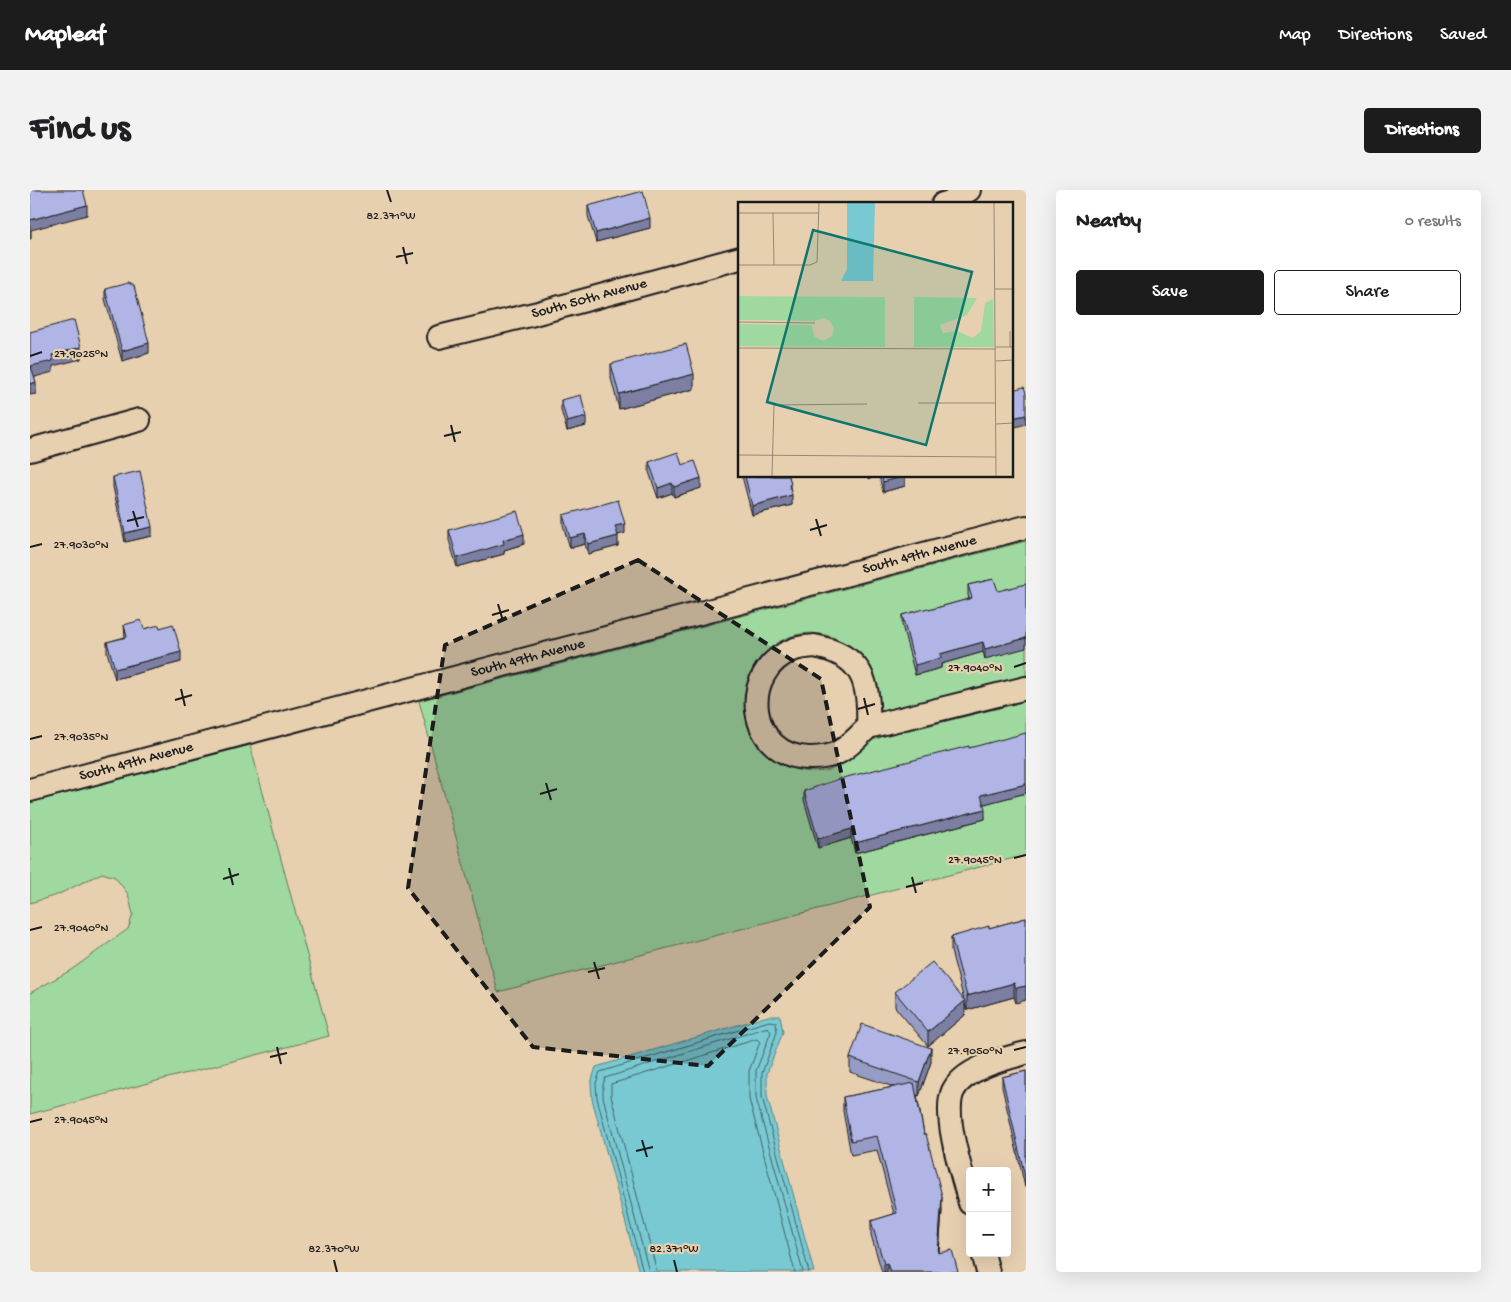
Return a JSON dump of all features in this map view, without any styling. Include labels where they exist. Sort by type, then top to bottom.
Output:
[{"type":"street","points":[[950,202],[969,190]]},
{"type":"street","name":"South 50th Avenue","points":[[439,337],[534,314],[738,259]]},
{"type":"street","points":[[30,450],[139,420]]},
{"type":"street","name":"South 49th Avenue","points":[[30,790],[1026,527]]},
{"type":"street","points":[[868,727],[869,706],[867,688],[860,672],[848,658],[832,649],[814,646],[796,648],[779,657],[766,669],[758,685],[755,704],[760,723],[769,740],[784,752],[802,758],[822,758],[840,752],[868,727],[1026,688]]},
{"type":"street","points":[[966,1187],[950,1121],[949,1107],[953,1090],[968,1075],[991,1062],[1026,1053]]},
{"type":"street","points":[[984,1257],[988,1272]]},
{"type":"highlighted area","points":[[638,560],[821,679],[870,907],[708,1066],[533,1047],[408,888],[445,645]]},
{"type":"green space","points":[[1026,541],[1026,675],[881,711],[878,689],[872,670],[861,655],[843,642],[820,634],[799,634],[779,642],[763,655],[751,672],[745,693],[746,715],[755,737],[763,750],[783,765],[801,771],[813,772],[831,770],[841,765],[871,741],[881,737],[1026,701],[1026,855],[498,992],[419,701]]},
{"type":"green space","points":[[250,745],[329,1036],[30,1114],[30,993],[71,970],[128,929],[133,914],[128,894],[115,877],[102,873],[57,895],[30,903],[30,803]]},
{"type":"water","points":[[768,1016],[780,1016],[783,1032],[767,1073],[767,1096],[814,1272],[639,1272],[592,1099],[591,1083],[596,1067]]},
{"type":"building","points":[[83,190],[87,205],[30,220],[30,191]]},
{"type":"building","points":[[643,191],[650,218],[596,233],[588,206]]},
{"type":"building","points":[[128,283],[134,286],[149,343],[122,351],[105,289]]},
{"type":"building","points":[[74,320],[81,347],[52,355],[53,361],[31,366],[36,382],[30,384],[30,332]]},
{"type":"building","points":[[686,344],[694,374],[619,394],[611,364]]},
{"type":"building","points":[[1024,387],[1026,393],[1026,415],[1014,418],[1014,390]]},
{"type":"building","points":[[581,395],[586,417],[567,422],[561,400]]},
{"type":"building","points":[[678,452],[682,465],[695,461],[701,478],[674,487],[672,483],[658,488],[649,462]]},
{"type":"building","points":[[140,471],[152,527],[125,533],[113,477]]},
{"type":"building","points":[[745,478],[790,478],[791,484],[789,485],[792,495],[752,506]]},
{"type":"building","points":[[882,478],[898,478],[883,482]]},
{"type":"building","points":[[618,500],[625,524],[615,526],[618,536],[588,544],[585,534],[570,538],[563,515]]},
{"type":"building","points":[[517,511],[524,534],[503,540],[504,544],[457,558],[449,530]]},
{"type":"building","points":[[994,579],[998,591],[1026,584],[1026,638],[985,649],[983,642],[940,654],[941,658],[915,665],[902,615],[928,608],[929,610],[972,598],[968,585]]},
{"type":"building","points":[[141,620],[144,629],[159,625],[160,628],[173,624],[181,652],[115,669],[107,642],[127,637],[124,625]]},
{"type":"building","points":[[1026,733],[1026,784],[981,795],[985,809],[855,843],[851,829],[818,839],[804,791],[839,779]]},
{"type":"building","points":[[1026,918],[1026,986],[1016,988],[1014,983],[967,996],[951,937]]},
{"type":"building","points":[[932,962],[965,1001],[928,1032],[895,992]]},
{"type":"building","points":[[862,1024],[931,1048],[919,1082],[850,1058]]},
{"type":"building","points":[[1026,1071],[1026,1177],[1025,1177],[1002,1077]]},
{"type":"building","points":[[914,1083],[924,1134],[926,1134],[942,1196],[938,1253],[952,1250],[958,1272],[890,1272],[887,1263],[884,1264],[871,1221],[897,1213],[877,1136],[851,1141],[843,1097]]}]
